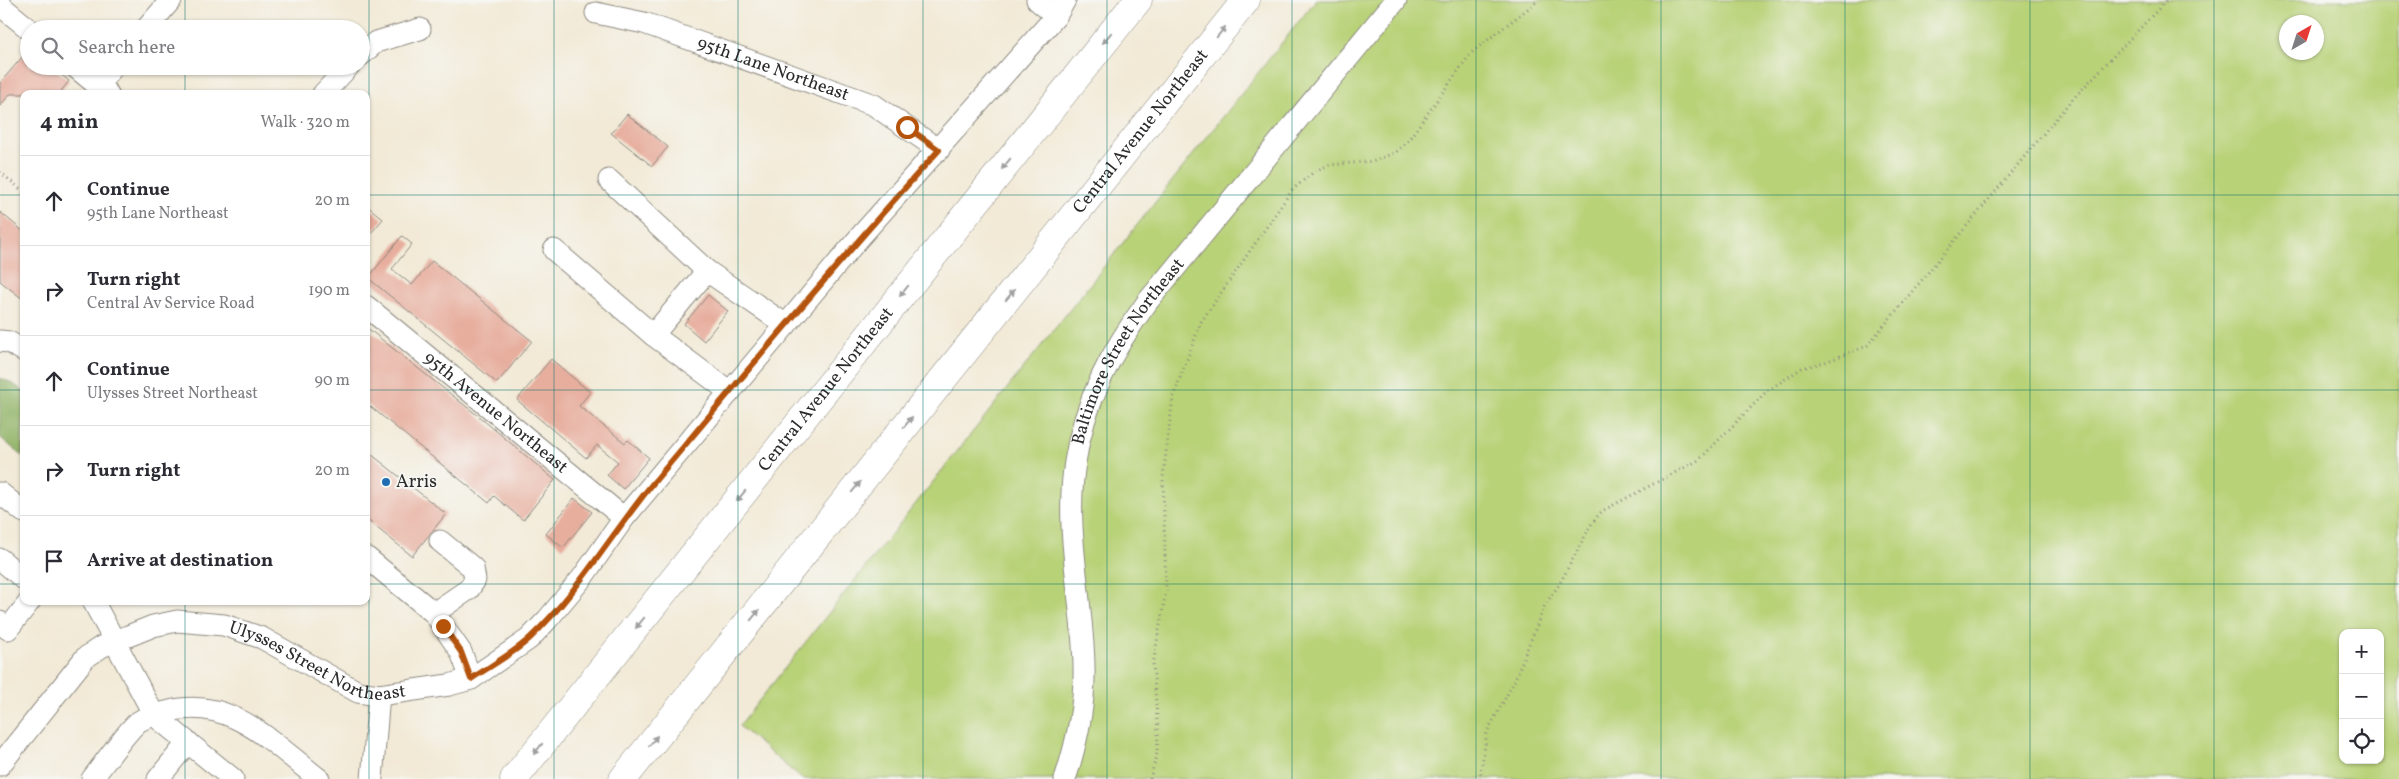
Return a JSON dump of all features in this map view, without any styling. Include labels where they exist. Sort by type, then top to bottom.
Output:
[{"type":"highway","name":"Central Avenue Northeast","points":[[514,779],[1138,0]]},
{"type":"highway","name":"Central Avenue Northeast","points":[[623,779],[1246,0]]},
{"type":"street","points":[[154,20],[171,0]]},
{"type":"street","points":[[1037,0],[1061,8]]},
{"type":"street","name":"Baltimore Street Northeast","points":[[1065,779],[1078,730],[1084,669],[1072,512],[1074,464],[1088,408],[1101,377],[1115,350],[1148,301],[1396,0]]},
{"type":"street","points":[[0,5],[20,22]]},
{"type":"street","name":"Ulysses Street Northeast","points":[[0,765],[85,658],[101,647],[153,626],[176,621],[224,626],[277,645],[358,692],[379,695],[449,685],[471,679],[529,639],[582,578],[624,518],[858,239],[939,150],[1061,8]]},
{"type":"street","name":"95th Lane Northeast","points":[[596,14],[644,23],[874,105],[939,150]]},
{"type":"street","points":[[370,47],[376,42],[420,29]]},
{"type":"street","points":[[85,75],[103,90],[110,75]]},
{"type":"street","points":[[327,90],[341,75]]},
{"type":"street","points":[[609,180],[707,271],[786,325]]},
{"type":"street","points":[[554,250],[653,335],[730,392]]},
{"type":"street","points":[[653,335],[707,271]]},
{"type":"street","name":"95th Avenue Northeast","points":[[370,309],[624,518]]},
{"type":"street","points":[[0,341],[9,342],[20,349]]},
{"type":"street","points":[[0,493],[20,509]]},
{"type":"street","points":[[434,613],[469,589],[475,580],[473,568],[440,541]]},
{"type":"street","points":[[0,559],[20,576]]},
{"type":"street","points":[[370,560],[434,613],[461,652],[471,679]]},
{"type":"street","points":[[0,622],[8,629],[27,605]]},
{"type":"street","points":[[95,605],[154,715],[233,779]]},
{"type":"street","points":[[372,779],[379,695]]},
{"type":"street","points":[[92,779],[138,722],[154,715],[184,707],[211,708],[246,722],[319,779]]},
{"type":"street","points":[[158,779],[188,742]]},
{"type":"path","points":[[1150,779],[1158,753],[1153,664],[1166,591],[1163,477],[1173,397],[1201,322],[1292,190],[1304,178],[1329,165],[1374,162],[1396,152],[1407,142],[1471,53],[1539,0]]},
{"type":"path","points":[[1480,779],[1486,732],[1514,682],[1544,606],[1560,583],[1592,523],[1602,511],[1699,460],[1767,391],[1802,368],[1825,362],[1867,346],[2069,103],[2167,0]]},
{"type":"path","points":[[0,172],[20,189]]},
{"type":"green space","points":[[1316,0],[2399,0],[2399,779],[802,779],[739,726]]},
{"type":"green space","points":[[0,378],[20,389],[20,454],[0,437]]},
{"type":"building","points":[[20,60],[20,75],[62,75],[69,81],[62,90],[20,90],[20,94],[10,94],[0,106],[0,83]]},
{"type":"building","points":[[627,114],[668,147],[652,166],[611,133]]},
{"type":"building","points":[[370,208],[383,219],[370,234]]},
{"type":"building","points":[[0,212],[20,229],[20,297],[0,281]]},
{"type":"building","points":[[402,236],[412,244],[392,269],[412,285],[432,261],[532,341],[497,383],[370,280],[370,276]]},
{"type":"building","points":[[708,295],[728,311],[704,341],[684,324]]},
{"type":"building","points":[[370,330],[555,480],[523,520],[494,496],[489,503],[370,406]]},
{"type":"building","points":[[551,359],[590,392],[579,406],[625,443],[628,440],[649,458],[623,489],[607,475],[618,462],[597,445],[586,458],[517,400]]},
{"type":"building","name":"Arris","points":[[370,453],[446,514],[412,556],[370,522]]},
{"type":"building","points":[[574,498],[592,512],[563,548],[546,534]]},
{"type":"place","name":"Arris","points":[[386,482]]},
{"type":"route","points":[[443,626],[461,652],[471,679],[529,639],[547,620],[582,578],[624,518],[858,239],[939,150],[907,127]]}]
